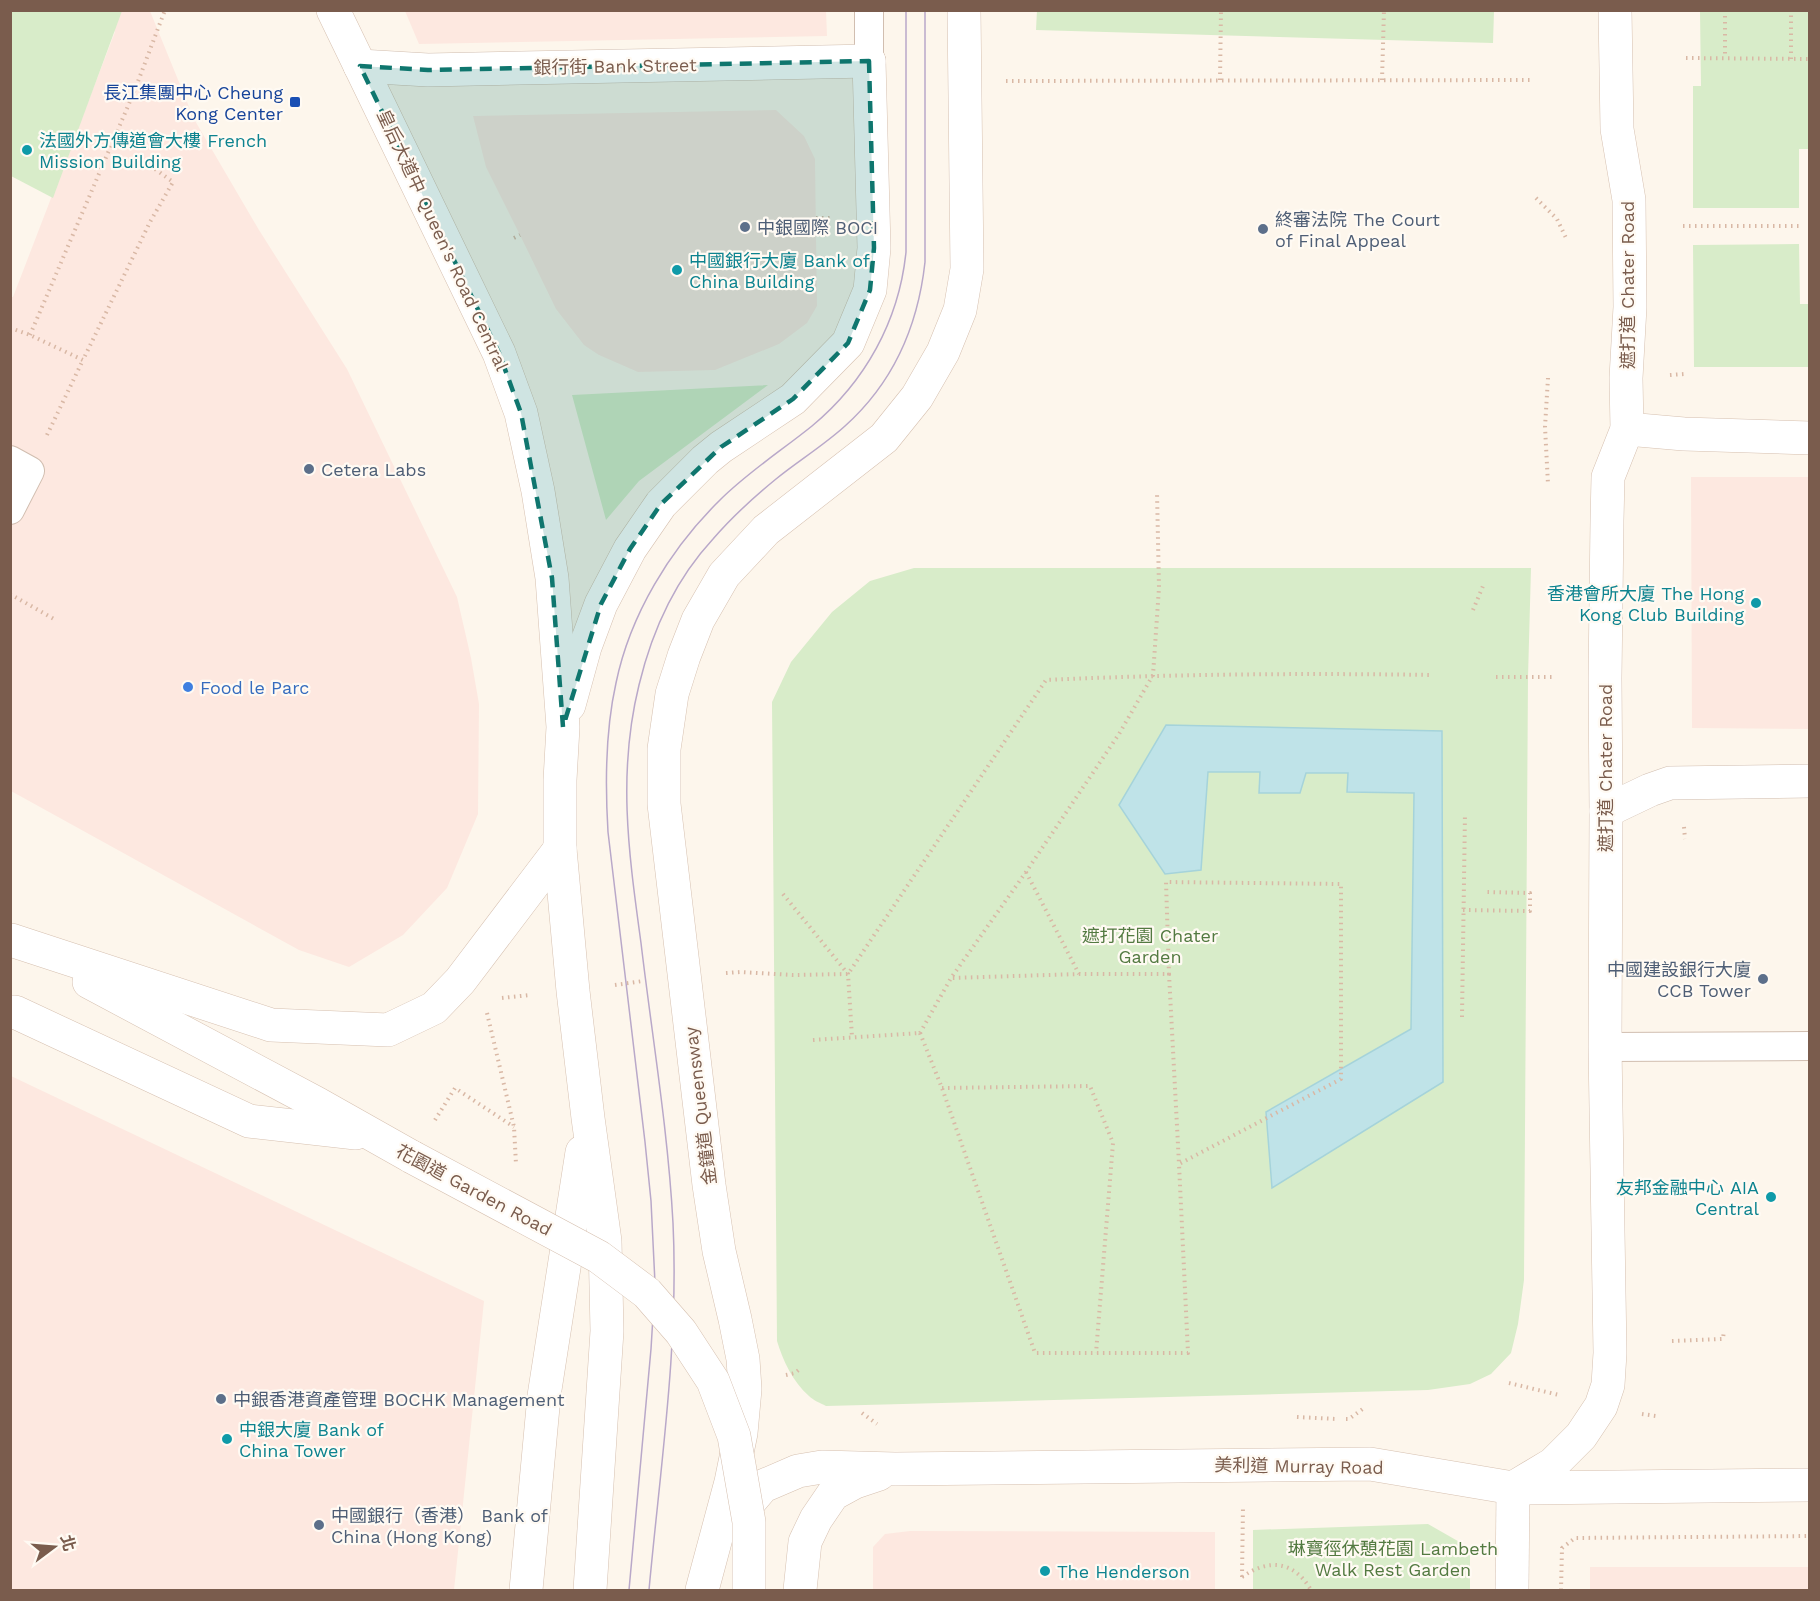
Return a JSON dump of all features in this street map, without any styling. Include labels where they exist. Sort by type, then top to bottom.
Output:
[{"type":"main road","name":"皇后大道中 Queen's Road Central","points":[[333,10],[499,352],[521,413],[538,491],[552,578],[563,727]]},
{"type":"main road","name":"金鐘道 Queensway","points":[[702,1590],[731,1482],[741,1433],[745,1389],[743,1359],[719,1251],[709,1185],[664,804],[664,749],[672,694],[698,620],[724,575],[766,530],[884,438],[917,397],[943,352],[960,310],[967,269],[964,10]]},
{"type":"main road","name":"遮打道 Chater Road","points":[[1513,1488],[1553,1464],[1581,1436],[1601,1406],[1608,1385],[1610,1353],[1605,1047],[1605,667],[1608,477],[1627,429],[1626,378],[1630,307],[1629,200],[1617,129],[1615,10]]},
{"type":"main road","name":"銀行街 Bank Street","points":[[360,66],[428,70],[869,61]]},
{"type":"main road","points":[[590,1590],[607,1331],[605,1241],[573,991],[560,849],[563,727],[585,647],[601,604],[630,549],[661,504],[721,447],[793,399],[848,343],[870,290],[874,248],[869,61]]},
{"type":"main road","points":[[1627,429],[1684,434],[1809,438]]},
{"type":"main road","points":[[1606,811],[1670,783],[1809,781]]},
{"type":"main road","points":[[11,940],[271,1025],[388,1030],[434,1008],[454,988],[560,849]]},
{"type":"main road","name":"花園道 Garden Road","points":[[11,940],[599,1257],[647,1293],[681,1332],[713,1381],[734,1436],[749,1522],[749,1590]]},
{"type":"main road","points":[[10,1012],[15,1012],[249,1121],[372,1134]]},
{"type":"main road","points":[[526,1590],[544,1396],[588,1118]]},
{"type":"main road","name":"美利道 Murray Road","points":[[715,1542],[763,1486],[798,1471],[822,1467],[1370,1464],[1513,1488],[1809,1485]]},
{"type":"main road","name":"美利道 Murray Road","points":[[800,1590],[804,1542],[833,1494],[855,1482],[896,1468]]},
{"type":"main road","points":[[1512,1590],[1513,1488]]},
{"type":"lane","points":[[869,10],[869,61]]},
{"type":"lane","points":[[10,510],[20,466]]},
{"type":"lane","points":[[1605,1047],[1809,1046]]},
{"type":"path","points":[[30,335],[134,92],[165,10]]},
{"type":"path","points":[[1220,80],[1221,10]]},
{"type":"path","points":[[1382,80],[1384,10]]},
{"type":"path","points":[[1725,10],[1725,58]]},
{"type":"path","points":[[1791,10],[1791,59]]},
{"type":"path","points":[[1686,58],[1809,59]]},
{"type":"path","points":[[1005,81],[1533,80]]},
{"type":"path","points":[[20,466],[83,360],[146,230],[173,182],[155,169]]},
{"type":"path","points":[[1536,198],[1557,219],[1567,240]]},
{"type":"path","points":[[1683,226],[1799,226]]},
{"type":"path","points":[[514,238],[520,235]]},
{"type":"path","points":[[10,328],[83,360]]},
{"type":"path","points":[[1548,378],[1545,427],[1548,484]]},
{"type":"path","points":[[920,1033],[951,978],[1119,734],[1153,675],[1159,588],[1157,492]]},
{"type":"path","points":[[1473,610],[1483,586]]},
{"type":"path","points":[[10,594],[54,619]]},
{"type":"path","points":[[848,974],[1046,680],[1153,675],[1432,675]]},
{"type":"path","points":[[1496,677],[1552,677]]},
{"type":"path","points":[[1462,1017],[1464,813]]},
{"type":"path","points":[[1026,872],[1079,974]]},
{"type":"path","points":[[920,1033],[942,1088],[1035,1353],[1188,1353],[1169,974],[1166,882],[1341,884],[1341,1080],[1179,1164]]},
{"type":"path","points":[[1463,910],[1530,911],[1530,893],[1485,892]]},
{"type":"path","points":[[783,894],[848,974],[852,1037]]},
{"type":"path","points":[[740,972],[793,975],[848,974]]},
{"type":"path","points":[[951,978],[1169,974]]},
{"type":"path","points":[[487,1012],[514,1127],[516,1173]]},
{"type":"path","points":[[813,1040],[920,1033]]},
{"type":"path","points":[[942,1088],[1090,1086],[1113,1143],[1096,1353]]},
{"type":"path","points":[[434,1121],[454,1088],[514,1127]]},
{"type":"path","points":[[1672,1341],[1723,1339],[1724,1330]]},
{"type":"path","points":[[1297,1417],[1349,1419],[1364,1408]]},
{"type":"path","points":[[862,1413],[877,1424]]},
{"type":"path","points":[[1243,1506],[1242,1577],[1263,1565],[1274,1564],[1297,1572],[1311,1590]]},
{"type":"path","points":[[1561,1590],[1562,1548],[1575,1538],[1809,1536]]},
{"type":"highlighted area","points":[[869,61],[874,248],[870,290],[848,343],[793,399],[721,447],[661,504],[630,549],[601,604],[563,727],[552,578],[521,413],[499,353],[360,66],[428,70]]},
{"type":"shaded area","name":"長江集團中心 Cheung Kong Center","points":[[94,11],[150,11],[194,119],[259,230],[347,369],[457,597],[479,704],[478,814],[447,888],[403,935],[349,967],[299,950],[11,791],[10,297],[13,297],[115,32]]},
{"type":"shaded area","points":[[405,11],[826,11],[827,36],[419,44]]},
{"type":"shaded area","name":"中國銀行大廈 Bank of China Building","points":[[776,110],[804,136],[815,159],[817,306],[807,323],[779,344],[715,370],[638,372],[599,355],[584,345],[556,309],[486,167],[473,116]]},
{"type":"shaded area","name":"香港會所大廈 The Hong Kong Club Building","points":[[1691,477],[1809,477],[1809,729],[1692,728]]},
{"type":"shaded area","name":"中銀大廈 Bank of China Tower","points":[[11,1076],[484,1301],[454,1590],[11,1590]]},
{"type":"shaded area","name":"The Henderson","points":[[910,1531],[1215,1532],[1215,1590],[873,1590],[873,1547],[885,1534]]},
{"type":"shaded area","points":[[1590,1567],[1809,1567],[1809,1590],[1590,1590]]},
{"type":"green space","points":[[1037,10],[1494,11],[1493,43],[1036,30]]},
{"type":"green space","points":[[10,11],[122,11],[53,198],[11,176]]},
{"type":"green space","points":[[1700,11],[1809,11],[1809,149],[1799,149],[1799,208],[1693,208],[1693,86],[1701,86]]},
{"type":"green space","points":[[1799,244],[1800,304],[1809,304],[1809,367],[1694,367],[1693,245]]},
{"type":"green space","points":[[768,385],[639,481],[606,520],[572,395]]},
{"type":"green space","name":"遮打花園 Chater Garden","points":[[914,568],[1531,568],[1528,677],[1524,1280],[1518,1324],[1511,1353],[1491,1374],[1470,1384],[1428,1390],[826,1406],[811,1397],[793,1378],[777,1341],[772,702],[791,662],[832,612],[870,581]]},
{"type":"green space","name":"琳寶徑休憩花園 Lambeth Walk Rest Garden","points":[[1428,1524],[1463,1544],[1470,1552],[1470,1590],[1253,1590],[1253,1530]]},
{"type":"water","points":[[1166,725],[1442,731],[1443,1082],[1272,1188],[1266,1112],[1411,1029],[1414,793],[1347,792],[1348,773],[1306,773],[1300,793],[1259,793],[1260,772],[1208,772],[1201,870],[1165,874],[1119,805]]},
{"type":"tram line","points":[[629,1590],[655,1283],[651,1201],[645,1142],[608,832],[607,758],[612,701],[622,658],[642,608],[654,584],[685,540],[731,490],[831,409],[863,370],[887,326],[896,302],[906,252],[906,10]]},
{"type":"tram line","points":[[649,1590],[671,1361],[674,1269],[667,1153],[629,846],[627,783],[632,718],[644,665],[658,626],[676,589],[699,555],[743,508],[776,479],[837,433],[862,409],[890,372],[909,331],[922,286],[925,262],[925,10]]},
{"type":"place","name":"長江集團中心 Cheung Kong Center","points":[[295,102]]},
{"type":"place","name":"法國外方傳道會大樓 French Mission Building","points":[[27,150]]},
{"type":"place","name":"中銀國際 BOCI","points":[[745,227]]},
{"type":"place","name":"終審法院 The Court of Final Appeal","points":[[1263,229]]},
{"type":"place","name":"中國銀行大廈 Bank of China Building","points":[[677,270]]},
{"type":"place","name":"Cetera Labs","points":[[309,469]]},
{"type":"place","name":"香港會所大廈 The Hong Kong Club Building","points":[[1756,603]]},
{"type":"place","name":"Food le Parc","points":[[188,687]]},
{"type":"place","name":"中國建設銀行大廈 CCB Tower","points":[[1763,979]]},
{"type":"place","name":"友邦金融中心 AIA Central","points":[[1771,1197]]},
{"type":"place","name":"中銀香港資產管理 BOCHK Management","points":[[221,1399]]},
{"type":"place","name":"中銀大廈 Bank of China Tower","points":[[227,1439]]},
{"type":"place","name":"中國銀行（香港） Bank of China (Hong Kong)","points":[[319,1525]]},
{"type":"place","name":"The Henderson","points":[[1045,1571]]}]
